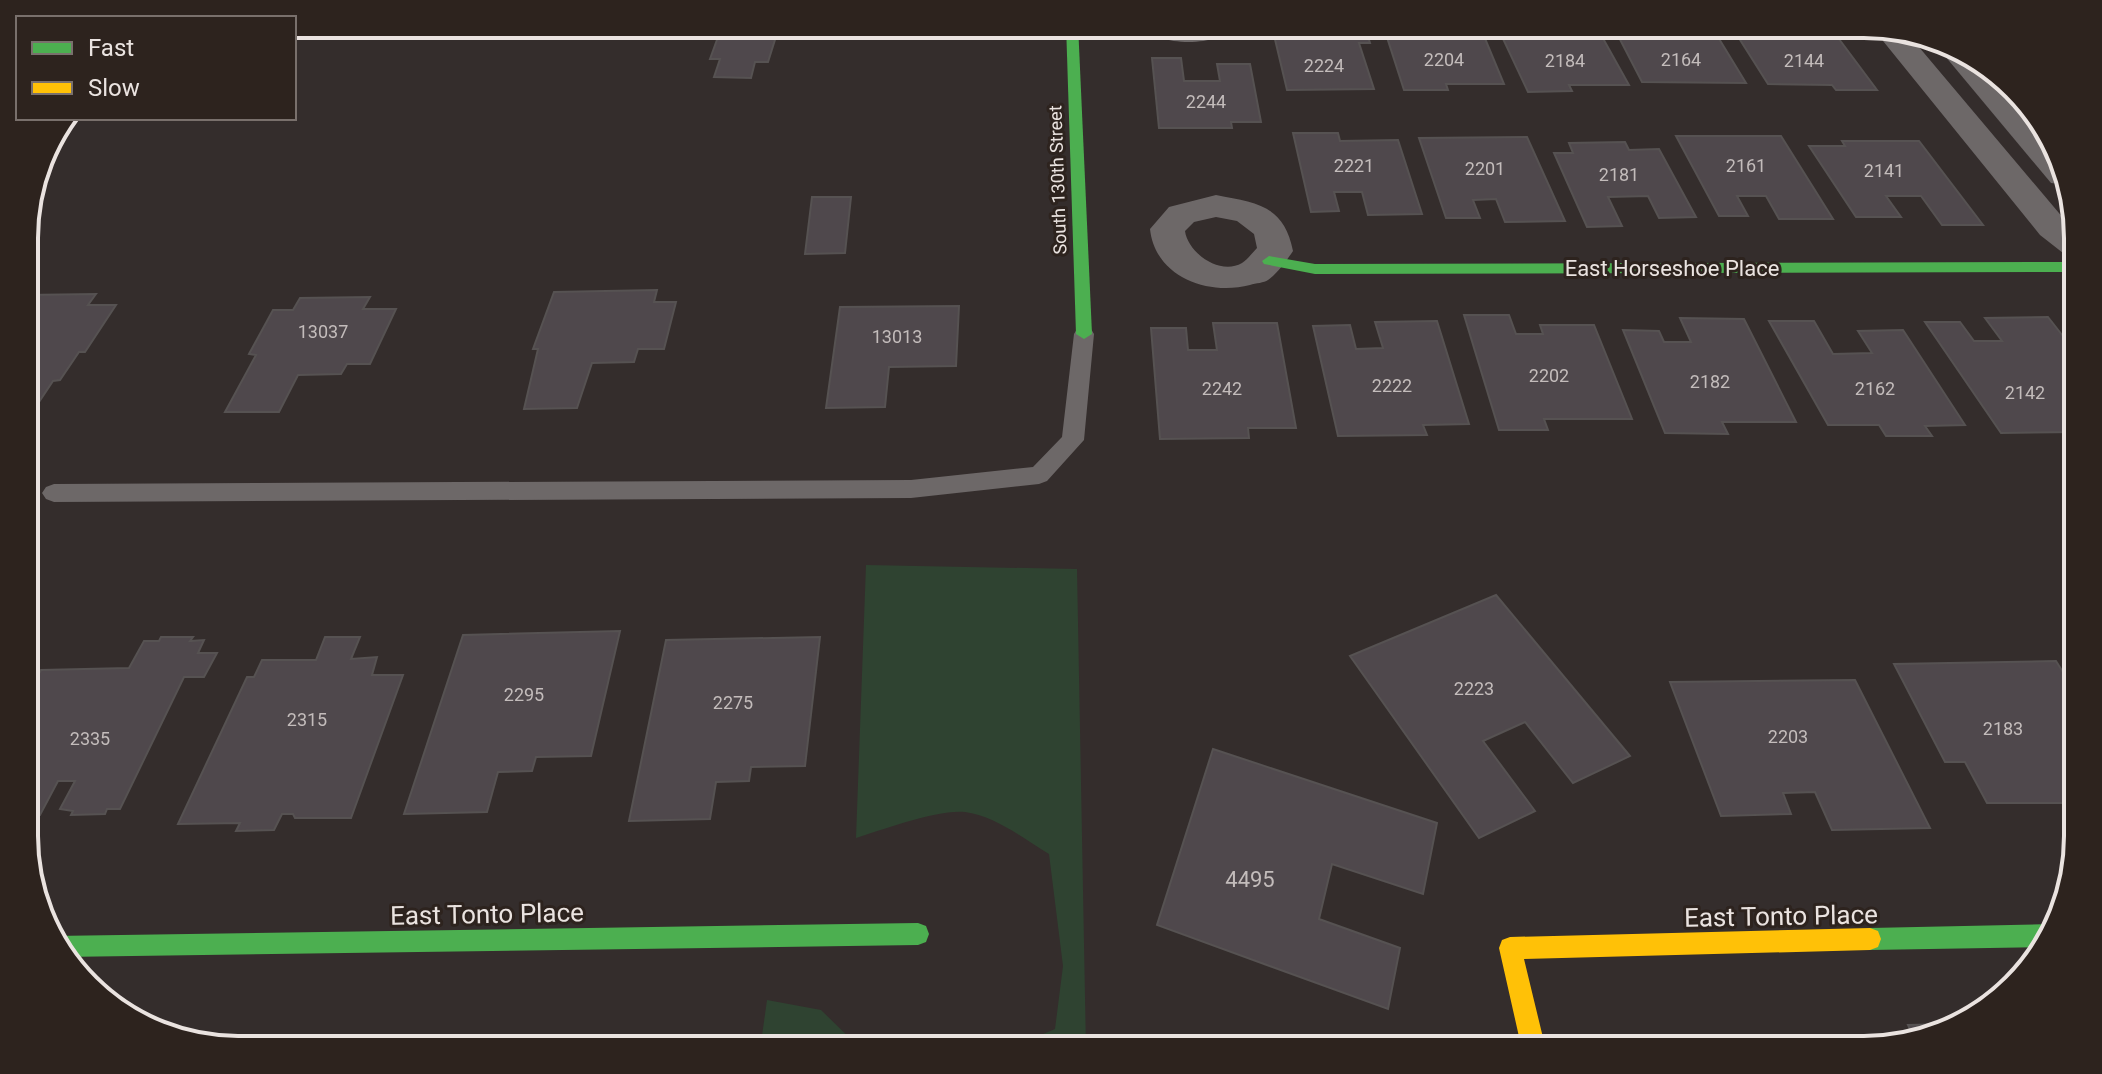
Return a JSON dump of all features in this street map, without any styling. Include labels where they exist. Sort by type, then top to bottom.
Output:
[{"type":"street","name":"South 130th Street","points":[[1073,38],[1084,334]]},
{"type":"street","points":[[1898,41],[2052,227],[2064,236]]},
{"type":"street","points":[[1975,72],[2047,157]]},
{"type":"street","name":"East Horseshoe Place","points":[[1269,261],[1315,269],[2064,267]]},
{"type":"street","name":"East Tonto Place","points":[[71,946],[918,934]]},
{"type":"street","name":"East Tonto Place","points":[[1531,1036],[1510,948],[2037,935]]},
{"type":"lane","points":[[54,493],[911,489],[1039,475],[1073,440],[1084,334]]},
{"type":"green space","points":[[866,565],[1077,569],[1086,1036],[1038,1036],[1055,1029],[1063,966],[1049,854],[998,823],[965,812],[926,817],[856,838]]},
{"type":"green space","points":[[767,1000],[821,1010],[848,1036],[762,1036]]},
{"type":"building","points":[[718,38],[776,38],[768,62],[755,62],[751,78],[714,77],[720,59],[710,59]]},
{"type":"building","points":[[1275,38],[1368,38],[1370,43],[1359,43],[1374,89],[1287,90]]},
{"type":"building","points":[[1387,38],[1485,38],[1504,84],[1446,84],[1448,90],[1404,90]]},
{"type":"building","points":[[1503,38],[1603,38],[1629,85],[1569,85],[1572,91],[1528,92]]},
{"type":"building","points":[[1619,38],[1719,38],[1746,83],[1642,82]]},
{"type":"building","points":[[1739,38],[1838,38],[1877,90],[1836,90],[1832,85],[1768,84]]},
{"type":"building","points":[[1152,58],[1181,58],[1184,81],[1220,81],[1217,64],[1250,64],[1261,122],[1231,122],[1232,128],[1159,128]]},
{"type":"building","points":[[1293,133],[1338,133],[1340,141],[1398,140],[1422,214],[1368,215],[1362,192],[1334,192],[1339,211],[1311,212]]},
{"type":"building","points":[[1676,136],[1781,136],[1833,219],[1779,219],[1766,196],[1737,196],[1748,216],[1719,216]]},
{"type":"building","points":[[1527,137],[1565,221],[1505,222],[1496,199],[1473,200],[1480,218],[1446,218],[1419,138]]},
{"type":"building","points":[[1842,141],[1919,141],[1983,225],[1942,225],[1921,196],[1886,196],[1901,217],[1856,217],[1809,146],[1845,146]]},
{"type":"building","points":[[1625,142],[1629,150],[1659,149],[1696,217],[1659,218],[1648,196],[1608,197],[1622,226],[1587,227],[1554,153],[1573,153],[1569,143]]},
{"type":"building","points":[[812,197],[851,197],[845,253],[805,254]]},
{"type":"building","points":[[657,290],[654,302],[676,302],[664,349],[638,349],[634,362],[592,363],[577,408],[524,409],[538,349],[533,349],[554,292]]},
{"type":"building","points":[[96,294],[88,305],[116,305],[85,352],[79,352],[60,380],[53,381],[38,404],[38,295]]},
{"type":"building","points":[[370,297],[363,309],[396,309],[370,364],[347,364],[341,374],[298,375],[279,412],[225,412],[256,355],[249,354],[273,310],[293,310],[300,298]]},
{"type":"building","points":[[959,306],[956,366],[889,367],[885,407],[826,408],[840,307]]},
{"type":"building","points":[[1464,315],[1509,315],[1516,334],[1543,334],[1540,325],[1594,325],[1632,419],[1544,419],[1548,430],[1499,430]]},
{"type":"building","points":[[2048,317],[2064,337],[2064,432],[2001,433],[1925,322],[1960,322],[1974,341],[2002,341],[1985,318]]},
{"type":"building","points":[[1680,318],[1744,319],[1796,422],[1722,422],[1728,434],[1665,433],[1623,330],[1659,331],[1664,342],[1691,342]]},
{"type":"building","points":[[1437,321],[1469,424],[1423,425],[1427,435],[1338,436],[1313,326],[1350,325],[1356,349],[1383,348],[1375,322]]},
{"type":"building","points":[[1769,321],[1814,321],[1833,354],[1872,353],[1858,331],[1903,330],[1965,425],[1925,426],[1932,436],[1886,436],[1879,425],[1828,425]]},
{"type":"building","points":[[1213,323],[1277,323],[1296,428],[1248,428],[1249,438],[1160,439],[1151,328],[1186,328],[1188,350],[1217,350]]},
{"type":"building","points":[[1496,595],[1630,756],[1573,783],[1525,722],[1483,741],[1535,811],[1479,838],[1350,656]]},
{"type":"building","points":[[620,631],[591,756],[536,757],[532,771],[498,772],[487,812],[404,814],[463,635]]},
{"type":"building","points":[[161,637],[193,637],[190,641],[204,640],[198,653],[217,653],[204,677],[184,677],[120,809],[107,809],[105,814],[71,815],[73,811],[60,809],[75,781],[58,781],[38,815],[38,675],[41,670],[129,668],[144,641],[159,641]]},
{"type":"building","points":[[325,637],[360,637],[351,659],[377,657],[372,675],[403,675],[351,818],[295,818],[293,814],[282,814],[274,830],[236,831],[240,823],[178,824],[247,677],[254,677],[262,660],[316,660]]},
{"type":"building","points":[[820,637],[805,766],[751,767],[749,781],[716,782],[710,819],[629,821],[666,640]]},
{"type":"building","points":[[2056,661],[2064,674],[2064,803],[1987,803],[1965,762],[1945,762],[1894,664]]},
{"type":"building","points":[[1855,680],[1930,828],[1832,830],[1815,792],[1783,793],[1791,814],[1721,816],[1670,682]]},
{"type":"building","points":[[1213,749],[1437,823],[1423,894],[1332,864],[1319,919],[1400,948],[1388,1009],[1157,925]]},
{"type":"building","points":[[1908,1025],[1930,1025],[1910,1030]]},
{"type":"traffic: fast","points":[[1073,38],[1084,334]]},
{"type":"traffic: fast","points":[[1269,261],[1315,269],[2064,267]]},
{"type":"traffic: fast","points":[[71,946],[918,934]]},
{"type":"traffic: fast","points":[[1870,939],[2037,935]]},
{"type":"traffic: slow","points":[[1531,1036],[1510,948],[1870,939]]}]
